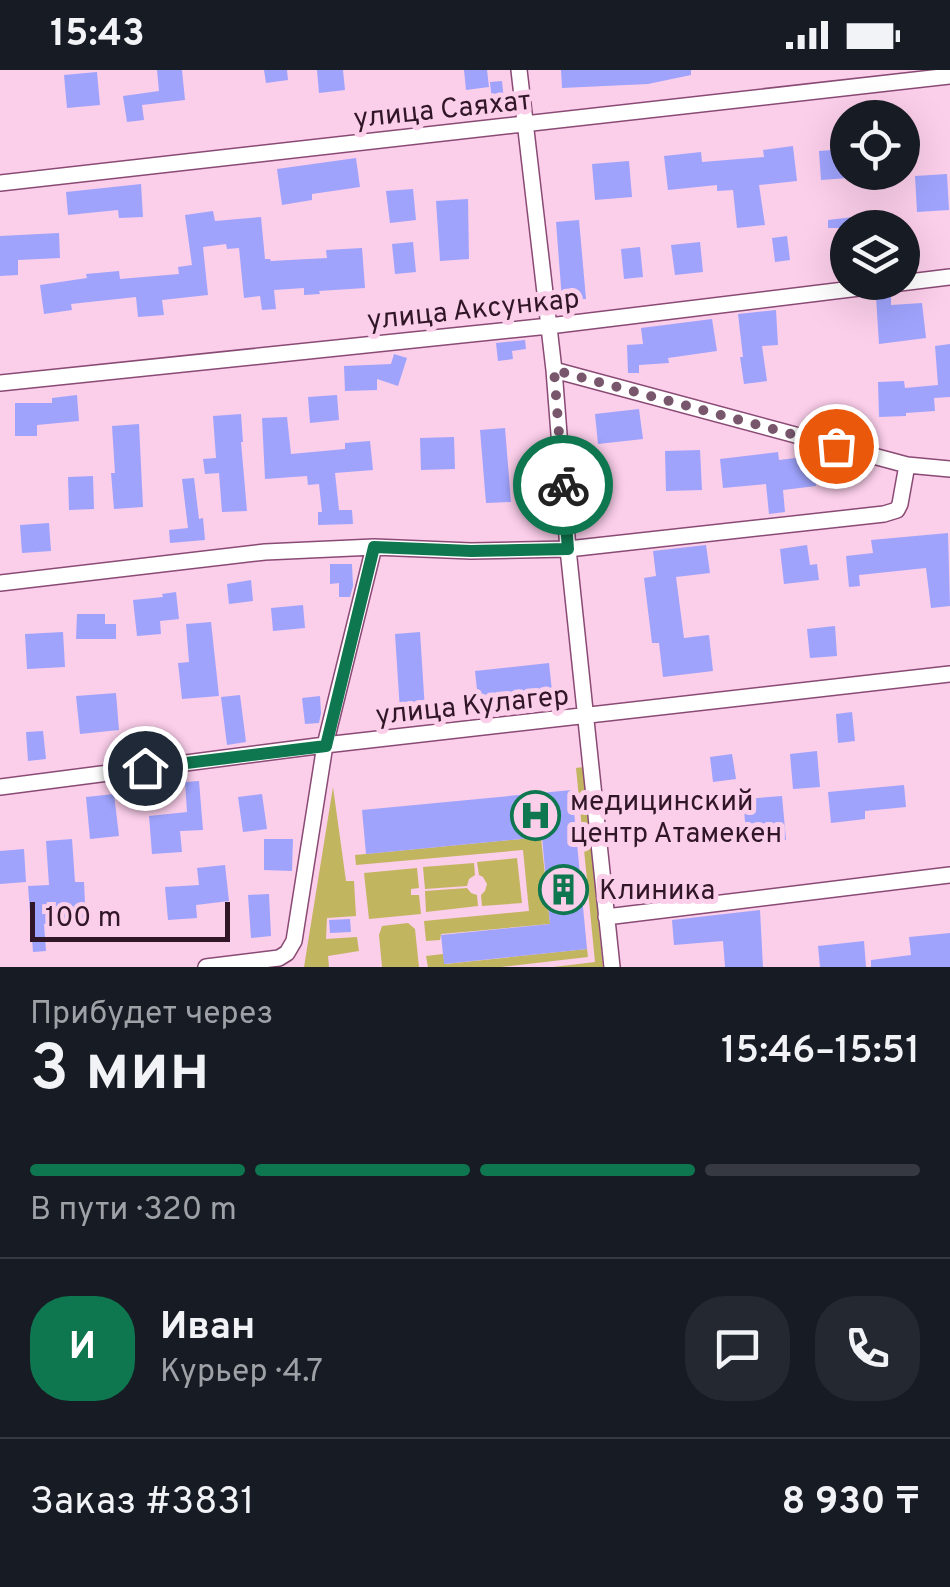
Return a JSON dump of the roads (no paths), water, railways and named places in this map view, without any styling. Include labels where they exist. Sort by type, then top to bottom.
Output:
[{"type":"street","points":[[519,70],[554,370],[568,549],[612,967]]},
{"type":"street","name":"улица Саяхат","points":[[0,183],[950,76]]},
{"type":"street","name":"улица Аксункар","points":[[0,383],[549,326],[950,277]]},
{"type":"street","points":[[554,370],[907,465],[950,469]]},
{"type":"street","points":[[0,583],[266,552],[374,547],[568,549],[884,514],[900,504],[907,465]]},
{"type":"street","points":[[206,967],[279,958],[294,941],[326,746],[374,547]]},
{"type":"street","name":"улица Кулагер","points":[[0,786],[950,674]]},
{"type":"street","points":[[606,917],[950,875]]},
{"type":"place","name":"медицинский центр Атамекен","points":[[535,816]]},
{"type":"place","name":"Клиника","points":[[564,889]]}]
